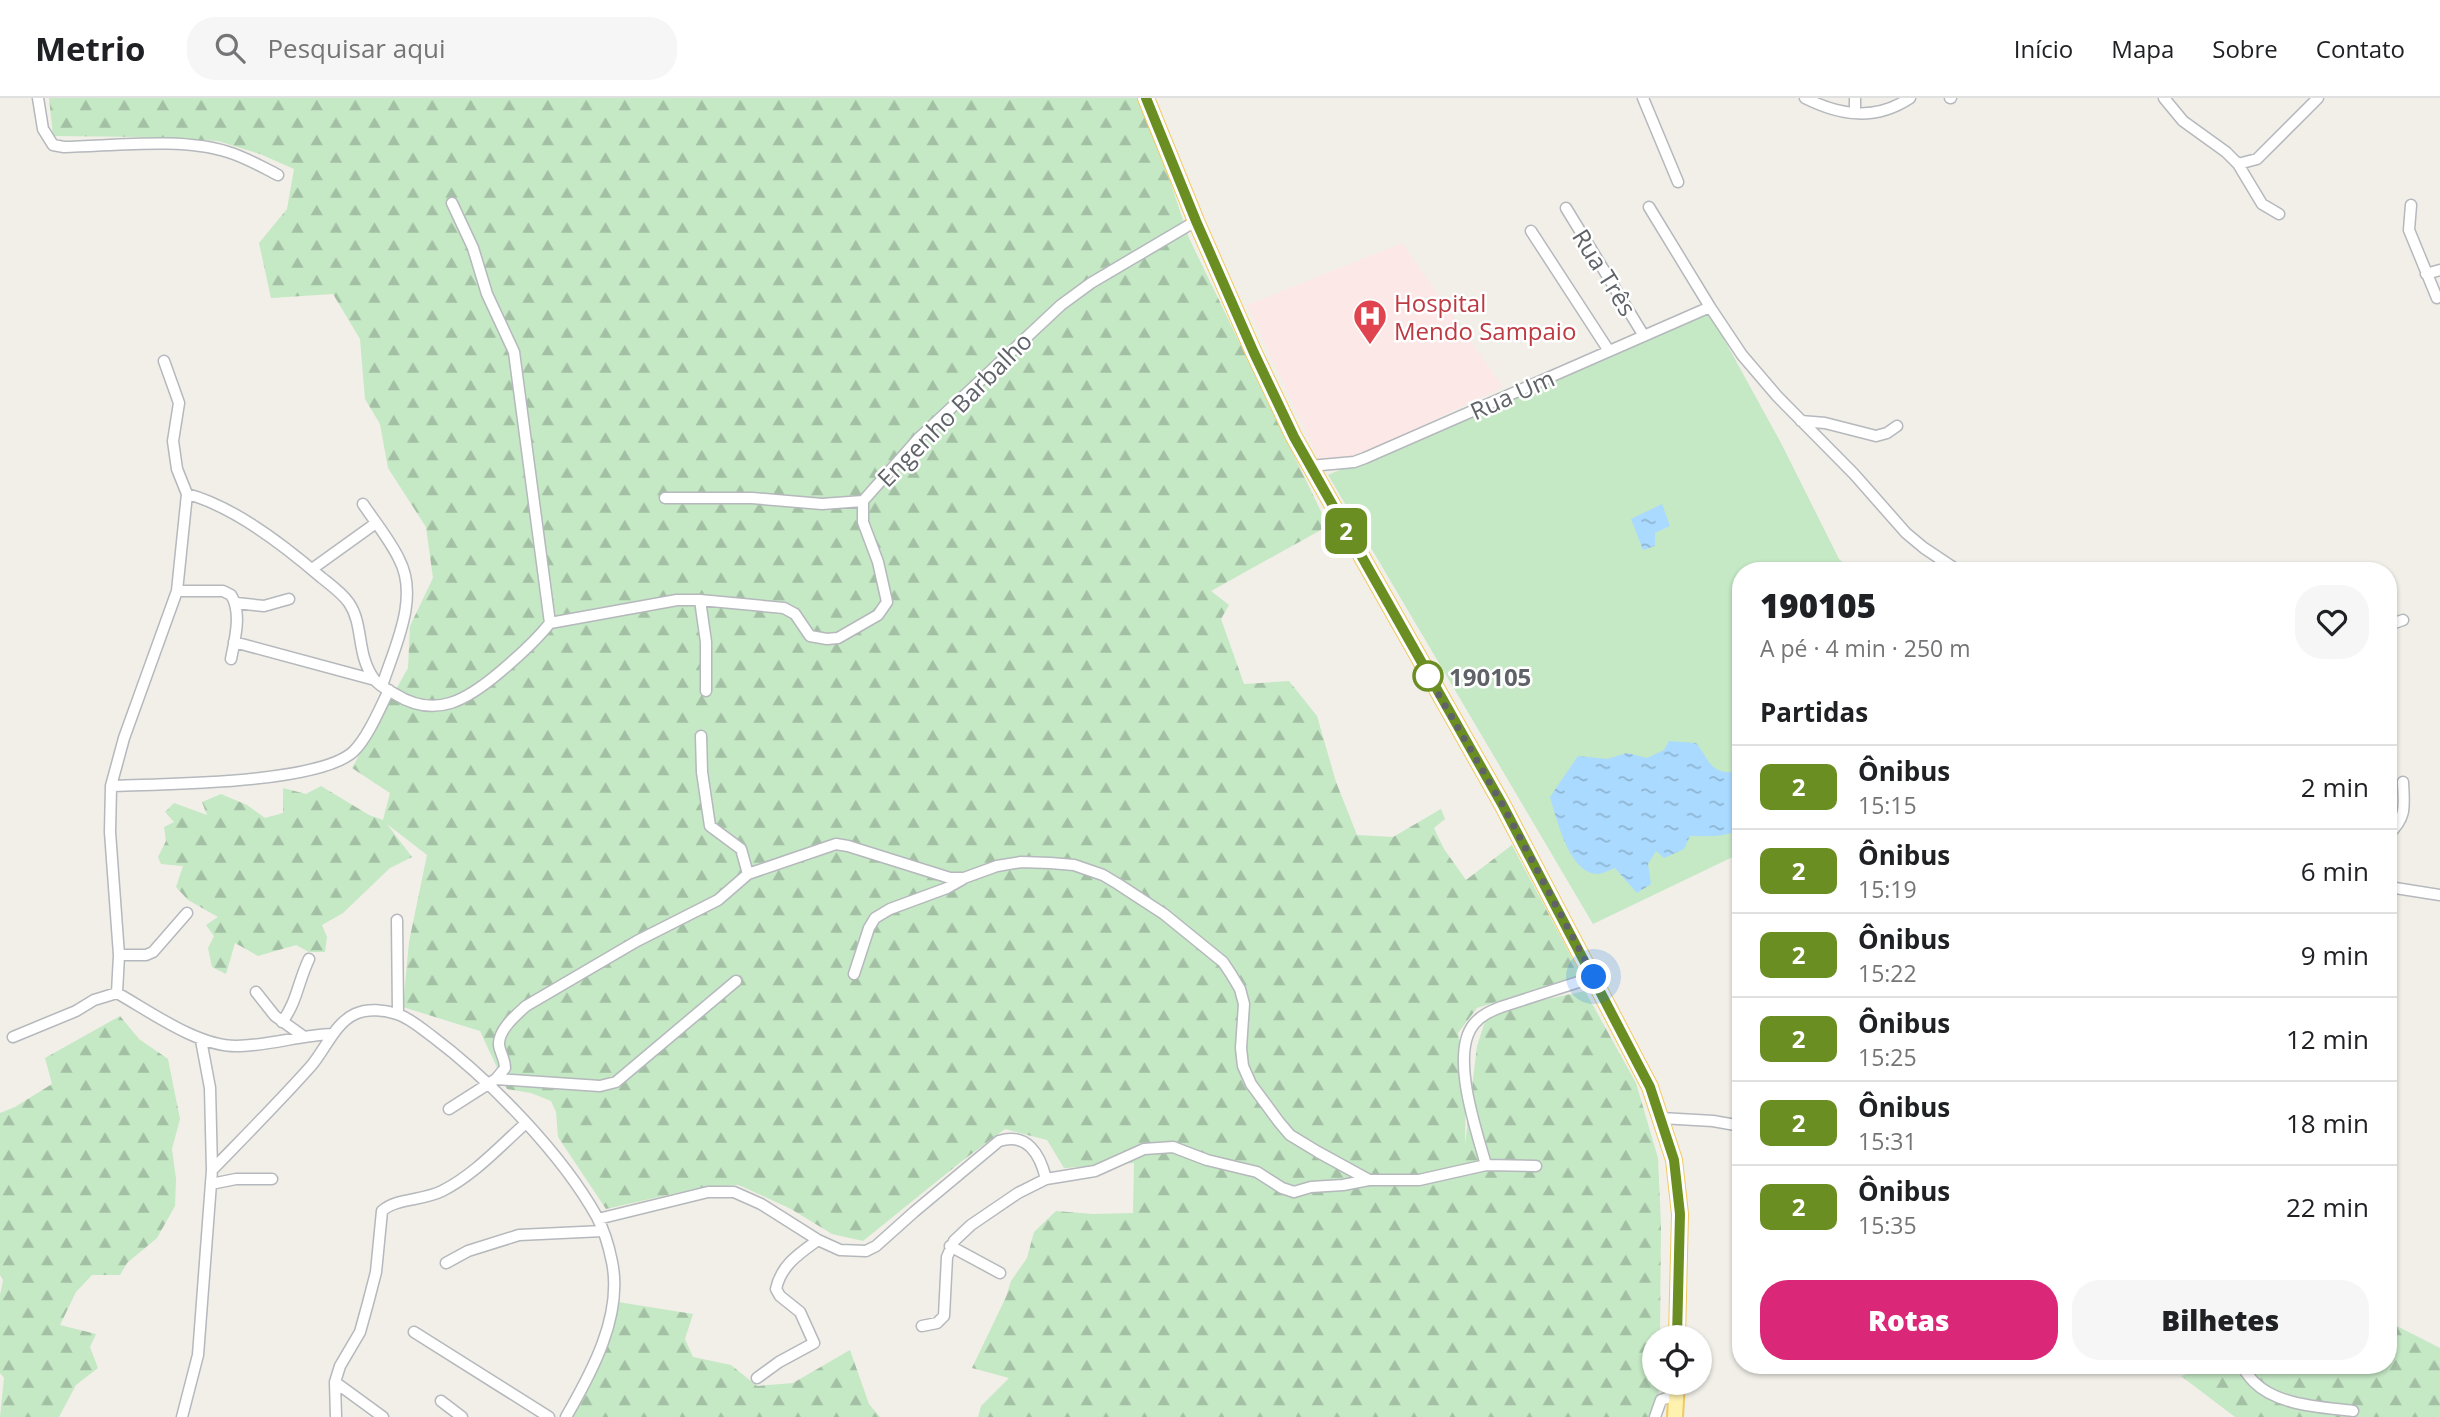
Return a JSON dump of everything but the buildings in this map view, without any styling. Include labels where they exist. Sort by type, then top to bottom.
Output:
[{"type":"main road","points":[[1146,98],[1254,353],[1310,466],[1502,804],[1650,1087],[1674,1160],[1680,1214],[1677,1325]]},
{"type":"main road","points":[[1675,1417],[1676,1395]]},
{"type":"street","points":[[38,98],[43,129],[52,145],[202,146],[229,152],[278,175]]},
{"type":"street","points":[[1643,98],[1678,182]]},
{"type":"street","points":[[1805,98],[1826,108],[1854,113],[1881,112],[1910,98]]},
{"type":"street","points":[[1854,113],[1855,98]]},
{"type":"street","points":[[2164,98],[2183,121],[2238,164],[2262,204],[2279,214]]},
{"type":"street","points":[[2238,164],[2257,159],[2318,98]]},
{"type":"street","points":[[234,642],[382,685],[409,703],[427,706],[451,703],[471,695],[533,644],[550,623],[514,352],[487,294],[473,248],[452,203]]},
{"type":"street","points":[[2412,205],[2409,230],[2437,298]]},
{"type":"street","name":"Rua Três","points":[[1566,208],[1644,336]]},
{"type":"street","points":[[1649,208],[1710,307],[1748,361],[1906,533],[1945,562]]},
{"type":"street","name":"Engenho Barbalho","points":[[550,623],[677,600],[700,600],[784,608],[795,614],[810,636],[827,639],[838,638],[878,615],[887,602],[886,592],[863,522],[863,501],[918,439],[1061,306],[1091,283],[1196,221]]},
{"type":"street","points":[[1531,231],[1609,351]]},
{"type":"street","points":[[2426,274],[2440,270]]},
{"type":"street","name":"Rua Um","points":[[1310,466],[1354,462],[1365,458],[1710,307]]},
{"type":"street","points":[[117,993],[119,955],[110,832],[111,786],[128,727],[177,590],[187,494],[177,469],[173,441],[179,403],[164,361]]},
{"type":"street","points":[[1801,421],[1825,423],[1876,436],[1897,426]]},
{"type":"street","points":[[187,494],[210,501],[237,515],[312,569],[340,593],[351,605],[356,618],[361,654],[382,685]]},
{"type":"street","points":[[665,498],[752,498],[822,504],[863,501]]},
{"type":"street","points":[[111,786],[265,778],[322,768],[354,751],[382,685],[408,596],[400,560],[363,504]]},
{"type":"street","points":[[312,569],[376,523]]},
{"type":"street","points":[[177,590],[222,591],[231,595],[236,603],[231,659]]},
{"type":"street","points":[[236,603],[264,606],[289,599]]},
{"type":"street","points":[[700,600],[706,642],[706,691]]},
{"type":"street","points":[[2397,622],[2403,620]]},
{"type":"street","points":[[701,736],[702,772],[710,825],[741,849],[748,874]]},
{"type":"street","points":[[2397,825],[2404,814],[2403,782]]},
{"type":"street","points":[[449,1109],[491,1081],[505,1068],[499,1047],[500,1038],[512,1018],[526,1006],[637,941],[718,900],[748,874],[842,844],[942,876],[964,878]]},
{"type":"street","points":[[854,974],[869,928],[875,918],[890,909],[947,888],[964,878],[997,866],[1021,862],[1074,865],[1103,875],[1164,914],[1223,962],[1240,989],[1244,1004],[1241,1048],[1243,1066],[1251,1084],[1290,1135],[1369,1180]]},
{"type":"street","points":[[2397,888],[2440,895]]},
{"type":"street","points":[[119,955],[146,955],[153,952],[187,912]]},
{"type":"street","points":[[397,920],[398,1014]]},
{"type":"street","points":[[282,1022],[296,1000],[300,979],[309,959]]},
{"type":"street","points":[[1486,1165],[1475,1132],[1466,1088],[1464,1048],[1473,1024],[1488,1012],[1594,977]]},
{"type":"street","points":[[491,1081],[600,1086],[616,1082],[736,981]]},
{"type":"street","points":[[256,992],[282,1022],[303,1036]]},
{"type":"street","points":[[13,1037],[76,1011],[94,1000],[117,993],[201,1040],[232,1046],[333,1034]]},
{"type":"street","points":[[212,1170],[278,1103],[314,1062],[333,1034],[354,1014],[376,1010],[398,1014],[442,1044],[491,1081],[557,1159],[598,1219],[603,1231],[612,1263],[615,1290],[613,1302],[587,1379],[566,1417]]},
{"type":"street","points":[[182,1417],[198,1355],[212,1170],[210,1088],[201,1040]]},
{"type":"street","points":[[1661,1118],[1732,1124]]},
{"type":"street","points":[[337,1417],[335,1382],[340,1366],[360,1332],[368,1303],[376,1272],[382,1211],[390,1204],[425,1198],[453,1185],[474,1170],[526,1123]]},
{"type":"street","points":[[598,1219],[708,1192],[734,1192],[761,1204],[818,1240],[840,1250],[862,1252],[872,1249],[991,1147],[1003,1140],[1014,1138],[1025,1142],[1037,1157],[1046,1179]]},
{"type":"street","points":[[922,1326],[940,1322],[944,1317],[950,1246],[983,1216],[1018,1193],[1046,1179],[1095,1171],[1144,1149],[1164,1146],[1257,1172],[1282,1188],[1294,1192],[1311,1187],[1369,1180],[1419,1180],[1486,1165],[1536,1166]]},
{"type":"street","points":[[211,1184],[236,1179],[272,1179]]},
{"type":"street","points":[[446,1263],[468,1251],[519,1235],[603,1231]]},
{"type":"street","points":[[757,1378],[779,1362],[814,1343],[800,1312],[778,1294],[776,1289],[786,1266],[818,1240]]},
{"type":"street","points":[[950,1246],[1000,1273]]},
{"type":"street","points":[[414,1332],[549,1417]]},
{"type":"street","points":[[2248,1374],[2267,1392],[2287,1399],[2353,1411]]},
{"type":"street","points":[[335,1382],[383,1417]]},
{"type":"street","points":[[1655,1417],[1661,1400],[1668,1395]]},
{"type":"street","points":[[441,1402],[462,1417]]},
{"type":"shaded area","name":"Hospital Mendo Sampaio","points":[[1402,243],[1503,387],[1358,456],[1320,462],[1247,305]]},
{"type":"green space","points":[[49,98],[1138,98],[1189,238],[1328,526],[1211,591],[1229,605],[1221,619],[1244,684],[1289,681],[1317,716],[1336,782],[1357,835],[1393,837],[1441,809],[1445,819],[1434,828],[1444,849],[1466,880],[1512,845],[1581,975],[1477,1008],[1458,1033],[1466,1078],[1465,1145],[1477,1046],[1488,1012],[1585,991],[1636,1083],[1658,1158],[1661,1225],[1660,1325],[1642,1325],[1642,1395],[1659,1395],[1658,1417],[978,1417],[981,1406],[1009,1378],[972,1368],[1011,1281],[1027,1258],[1034,1232],[1056,1211],[1133,1213],[1134,1163],[1064,1168],[1047,1140],[1005,1129],[863,1241],[832,1234],[791,1209],[739,1185],[703,1187],[606,1209],[558,1137],[556,1112],[551,1101],[531,1093],[507,1089],[480,1031],[403,1007],[409,942],[427,855],[387,824],[412,857],[390,868],[343,913],[322,925],[327,937],[325,952],[309,952],[296,945],[258,956],[235,943],[226,974],[212,967],[208,948],[214,936],[206,925],[218,917],[188,900],[176,887],[183,866],[161,864],[158,857],[166,841],[164,827],[174,822],[165,812],[174,803],[207,815],[202,802],[221,794],[247,805],[265,818],[283,813],[283,788],[306,794],[321,786],[369,815],[383,820],[390,793],[352,768],[408,668],[410,626],[433,578],[426,527],[388,468],[380,424],[365,399],[360,339],[333,294],[271,298],[259,243],[287,209],[294,169],[260,154],[218,141],[53,136]]},
{"type":"green space","points":[[1708,310],[1842,562],[1732,562],[1732,857],[1593,924],[1328,475]]},
{"type":"green space","points":[[120,1016],[139,1039],[168,1059],[180,1119],[172,1149],[176,1179],[175,1206],[157,1238],[127,1263],[120,1275],[92,1275],[76,1292],[60,1325],[96,1334],[90,1347],[98,1368],[76,1385],[59,1417],[0,1417],[4,1378],[0,1373],[0,1295],[3,1280],[0,1275],[0,1113],[52,1084],[45,1058]]},
{"type":"green space","points":[[618,1302],[693,1314],[685,1339],[693,1357],[731,1365],[757,1386],[793,1383],[850,1350],[869,1404],[880,1417],[572,1417],[592,1378]]},
{"type":"green space","points":[[2397,1326],[2440,1348],[2440,1417],[2235,1417],[2181,1376],[2397,1374]]},
{"type":"water","points":[[1662,504],[1670,526],[1655,533],[1655,546],[1643,550],[1631,519]]},
{"type":"water","points":[[1669,741],[1696,743],[1715,768],[1732,772],[1732,832],[1723,835],[1690,836],[1684,849],[1664,858],[1656,851],[1648,864],[1651,884],[1637,893],[1615,868],[1599,874],[1589,872],[1580,865],[1566,844],[1550,797],[1578,756],[1607,759],[1627,753],[1647,758],[1664,750]]},
{"type":"bus line","name":"2","points":[[1146,98],[1196,221],[1294,437],[1502,804],[1650,1087],[1674,1160],[1680,1214],[1677,1325]]},
{"type":"place","name":"Hospital Mendo Sampaio","points":[[1370,346]]},
{"type":"place","name":"190105","points":[[1428,676]]},
{"type":"route","points":[[1428,676],[1424,669],[1502,804],[1594,977]]}]
